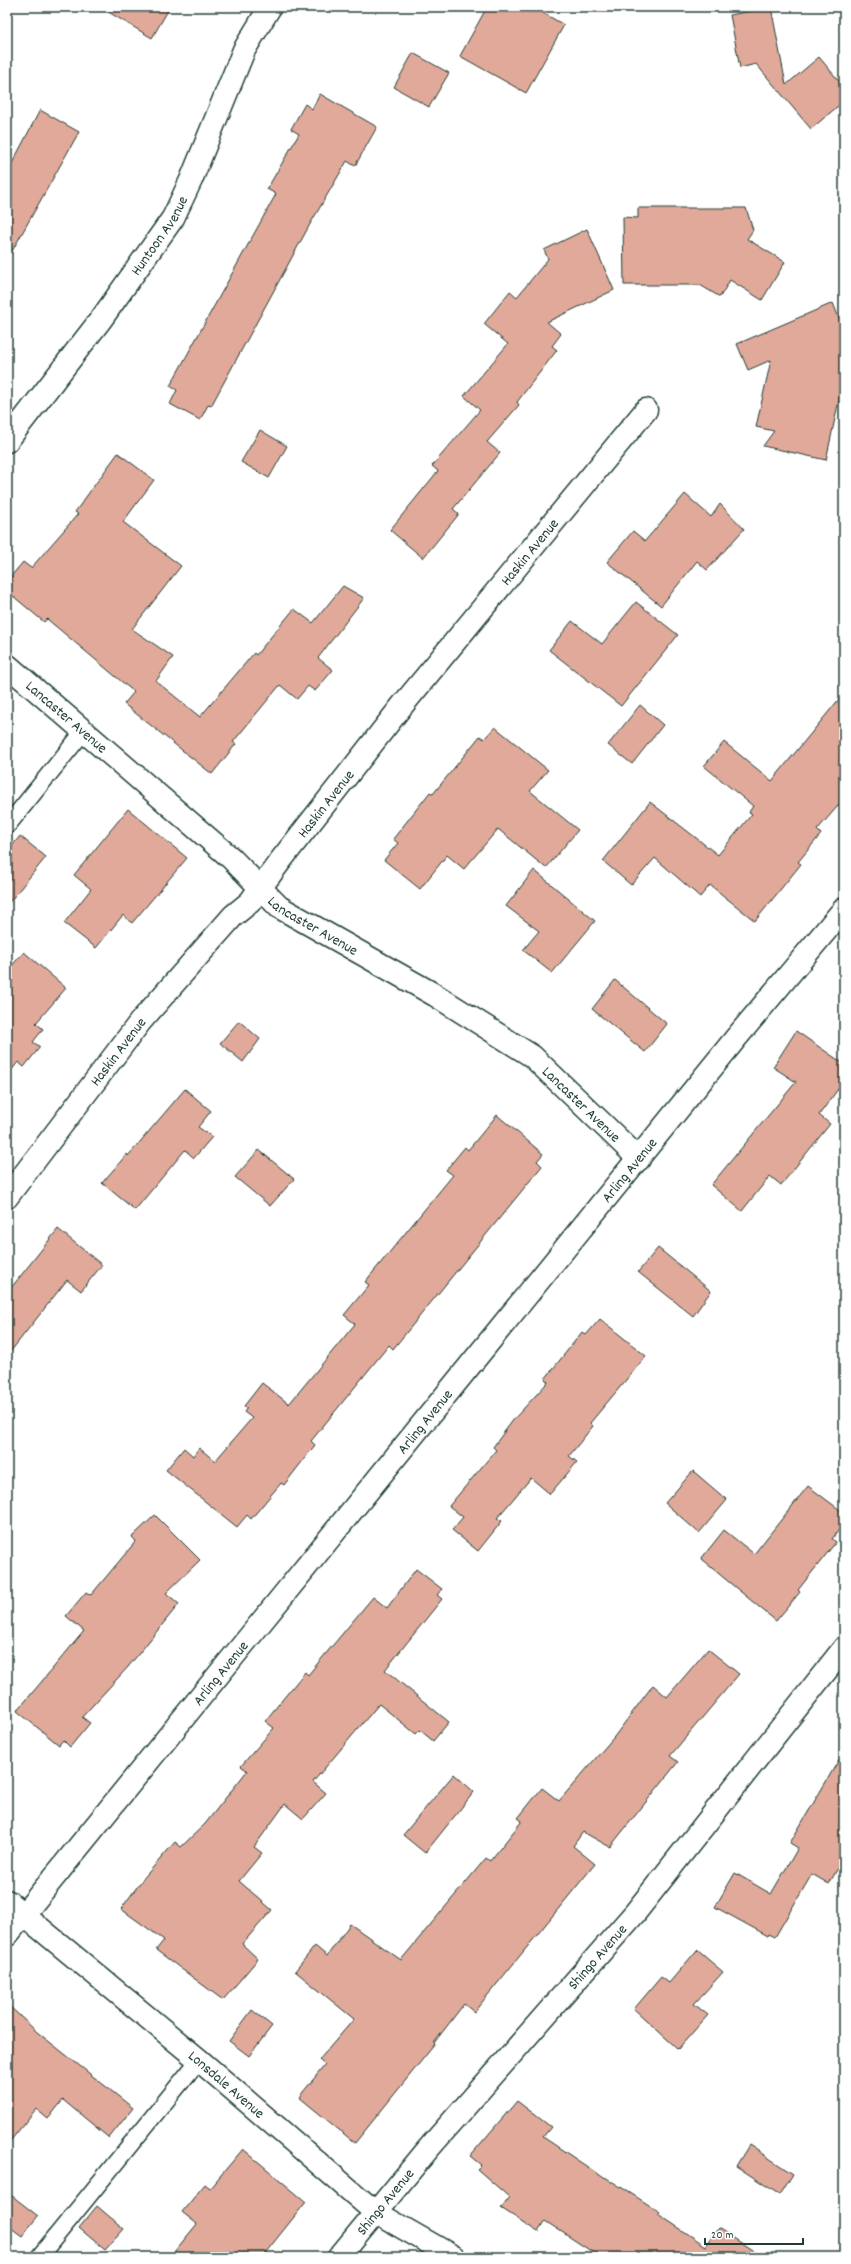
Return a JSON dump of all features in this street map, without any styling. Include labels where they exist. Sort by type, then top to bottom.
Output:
[{"type":"street","name":"Huntoon Avenue","points":[[7,441],[102,318],[152,250],[173,218],[192,180],[244,50],[270,7]]},
{"type":"street","name":"Haskin Avenue","points":[[7,1197],[140,1022],[261,888],[401,707],[646,410]]},
{"type":"street","name":"Lancaster Avenue","points":[[7,665],[231,858],[279,907],[435,995],[532,1056],[639,1159]]},
{"type":"street","name":"Arling Avenue","points":[[7,1934],[844,909]]},
{"type":"street","name":"Shingo Avenue","points":[[339,2257],[375,2212],[635,1913],[844,1648]]},
{"type":"street","name":"Lonsdale Avenue","points":[[7,1902],[199,2060],[375,2212],[454,2257]]},
{"type":"lane","points":[[7,826],[84,731]]},
{"type":"lane","points":[[39,2257],[199,2060]]},
{"type":"building","points":[[100,7],[170,7],[152,38]]},
{"type":"building","points":[[487,7],[533,7],[564,25],[526,93],[460,56]]},
{"type":"building","points":[[771,7],[786,85],[819,57],[844,87],[844,101],[811,129],[756,64],[740,68],[730,15]]},
{"type":"building","points":[[413,53],[449,73],[429,107],[394,87]]},
{"type":"building","points":[[320,94],[377,127],[355,166],[347,161],[309,226],[211,406],[208,405],[200,420],[170,404],[177,390],[170,386],[276,194],[267,189],[299,134],[291,129],[305,104],[312,109]]},
{"type":"building","points":[[40,110],[79,132],[7,260],[7,173]]},
{"type":"building","points":[[638,208],[746,208],[753,230],[747,239],[785,262],[762,300],[730,280],[720,297],[700,285],[624,285],[623,217],[638,218]]},
{"type":"building","points":[[587,229],[614,290],[547,322],[561,334],[552,346],[557,350],[517,402],[519,405],[487,442],[500,453],[453,509],[459,514],[423,558],[390,530],[438,471],[432,466],[480,410],[464,396],[508,344],[484,324],[510,291],[517,297],[548,259],[544,250]]},
{"type":"building","points":[[833,303],[844,331],[844,377],[826,460],[763,446],[774,431],[756,427],[771,360],[748,370],[737,344]]},
{"type":"building","points":[[260,430],[287,446],[269,478],[241,462]]},
{"type":"building","points":[[118,453],[154,480],[123,522],[181,566],[132,629],[173,657],[156,681],[200,717],[254,653],[256,655],[294,609],[313,623],[343,586],[364,598],[318,658],[333,670],[315,691],[308,686],[297,699],[280,685],[233,742],[236,744],[212,774],[124,704],[134,692],[47,619],[44,622],[7,591],[7,581],[23,562],[31,568],[78,514],[75,512]]},
{"type":"building","points":[[685,494],[711,517],[720,504],[744,529],[707,570],[697,561],[661,606],[607,562],[633,531],[645,541]]},
{"type":"building","points":[[636,602],[678,635],[621,706],[549,650],[572,621],[602,644]]},
{"type":"building","points":[[844,693],[844,799],[817,830],[821,834],[798,862],[801,864],[755,921],[710,885],[700,897],[655,858],[631,885],[603,861],[650,802],[718,855],[752,814],[749,812],[753,806],[704,766],[724,742],[772,781]]},
{"type":"building","points":[[640,705],[663,725],[632,764],[608,745]]},
{"type":"building","points":[[495,727],[548,770],[530,791],[578,830],[546,868],[498,829],[464,869],[447,855],[420,889],[384,860],[398,843],[393,839],[430,792],[433,794],[480,736],[484,739]]},
{"type":"building","points":[[128,809],[187,858],[132,923],[123,915],[96,948],[64,923],[91,889],[74,875]]},
{"type":"building","points":[[20,836],[46,857],[7,905],[7,852]]},
{"type":"building","points":[[534,870],[595,921],[552,973],[523,950],[539,931],[506,906]]},
{"type":"building","points":[[24,952],[66,988],[36,1023],[43,1029],[33,1042],[40,1047],[24,1067],[18,1062],[7,1076],[7,971]]},
{"type":"building","points":[[615,980],[667,1024],[645,1052],[592,1009]]},
{"type":"building","points":[[239,1021],[260,1039],[243,1062],[220,1043]]},
{"type":"building","points":[[796,1031],[844,1064],[844,1081],[819,1115],[830,1124],[781,1185],[770,1176],[742,1211],[711,1185],[796,1082],[773,1067]]},
{"type":"building","points":[[185,1089],[211,1111],[198,1127],[212,1137],[194,1158],[185,1150],[135,1210],[102,1183],[127,1154],[128,1156]]},
{"type":"building","points":[[497,1115],[543,1154],[537,1161],[542,1166],[393,1349],[389,1345],[311,1441],[315,1445],[284,1485],[281,1483],[251,1519],[247,1515],[237,1527],[166,1470],[184,1448],[193,1456],[199,1448],[215,1461],[252,1418],[244,1412],[247,1408],[244,1406],[262,1383],[289,1404],[355,1324],[344,1315],[369,1285],[365,1282],[453,1175],[446,1170],[465,1147],[468,1150]]},
{"type":"building","points":[[259,1150],[294,1179],[270,1206],[235,1177]]},
{"type":"building","points":[[58,1229],[102,1265],[81,1291],[67,1280],[7,1356],[7,1293]]},
{"type":"building","points":[[658,1248],[711,1291],[693,1316],[638,1272]]},
{"type":"building","points":[[600,1319],[646,1356],[590,1423],[593,1426],[569,1456],[577,1462],[550,1494],[531,1478],[497,1518],[502,1521],[478,1551],[452,1530],[463,1517],[449,1506],[496,1450],[493,1447],[514,1419],[548,1382],[545,1379],[582,1332],[586,1335]]},
{"type":"building","points":[[693,1471],[727,1500],[699,1533],[665,1503]]},
{"type":"building","points":[[808,1486],[844,1513],[844,1523],[832,1539],[836,1542],[798,1590],[800,1592],[776,1621],[701,1559],[724,1530],[754,1554]]},
{"type":"building","points":[[155,1515],[200,1560],[166,1593],[179,1604],[128,1667],[82,1717],[90,1723],[70,1747],[63,1740],[59,1745],[17,1711],[84,1631],[66,1616],[86,1592],[91,1595],[136,1541],[132,1537]]},
{"type":"building","points":[[416,1569],[442,1589],[437,1595],[442,1599],[385,1670],[449,1722],[433,1741],[420,1730],[416,1734],[379,1704],[313,1782],[326,1793],[303,1819],[285,1804],[254,1847],[262,1853],[239,1881],[272,1910],[242,1944],[258,1959],[223,2000],[156,1950],[164,1940],[121,1909],[142,1880],[175,1842],[181,1847],[205,1824],[247,1771],[241,1766],[274,1728],[265,1721],[305,1672],[308,1675],[373,1597],[387,1608]]},
{"type":"building","points":[[708,1649],[739,1674],[670,1756],[678,1762],[610,1847],[583,1832],[573,1846],[595,1864],[474,2012],[464,2004],[434,2043],[435,2044],[355,2143],[299,2097],[325,2065],[319,2060],[354,2019],[295,1971],[315,1946],[327,1956],[350,1924],[401,1960],[486,1858],[490,1861],[522,1821],[518,1818],[542,1788],[559,1801],[614,1737],[653,1685],[667,1697]]},
{"type":"building","points":[[844,1751],[844,1857],[829,1884],[812,1874],[775,1937],[769,1934],[768,1936],[715,1907],[735,1873],[771,1894],[798,1848],[790,1843]]},
{"type":"building","points":[[454,1774],[474,1792],[425,1853],[403,1835]]},
{"type":"building","points":[[697,1950],[723,1972],[694,2004],[708,2015],[678,2049],[634,2009],[661,1977],[669,1983]]},
{"type":"building","points":[[7,2004],[37,2032],[133,2108],[109,2138],[63,2100],[48,2119],[36,2109],[7,2145]]},
{"type":"building","points":[[252,2010],[272,2026],[249,2056],[229,2041]]},
{"type":"building","points":[[517,2101],[551,2127],[543,2137],[604,2178],[605,2177],[660,2212],[658,2214],[706,2246],[718,2228],[763,2257],[600,2257],[545,2221],[538,2232],[501,2208],[509,2197],[477,2169],[481,2165],[470,2156]]},
{"type":"building","points":[[749,2145],[793,2174],[780,2195],[736,2166]]},
{"type":"building","points":[[243,2149],[306,2202],[262,2257],[170,2257],[197,2224],[182,2212],[205,2184],[210,2188]]},
{"type":"building","points":[[7,2192],[38,2216],[22,2236],[7,2225]]},
{"type":"building","points":[[97,2206],[124,2229],[105,2250],[79,2228]]}]
